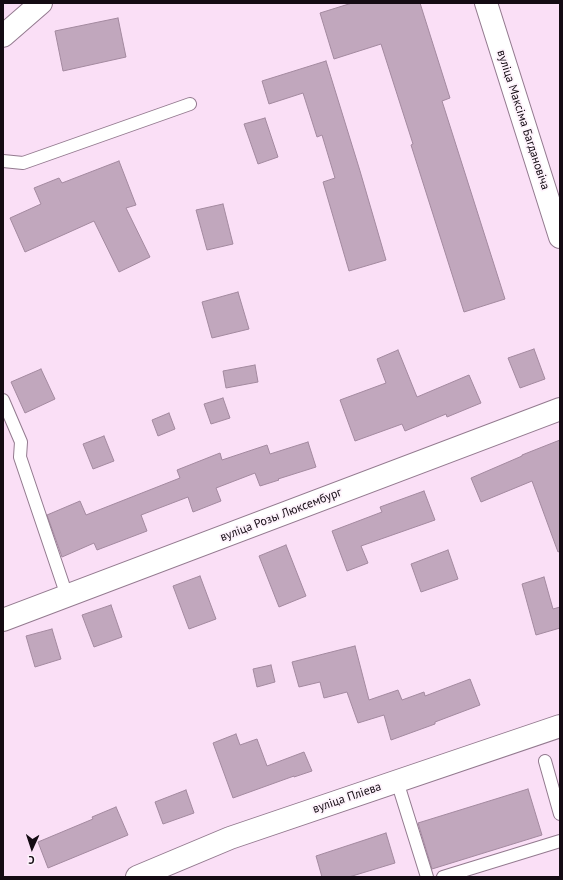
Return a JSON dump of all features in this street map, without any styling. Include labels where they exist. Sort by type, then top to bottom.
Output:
[{"type":"street","points":[[3,36],[41,3]]},
{"type":"street","name":"вуліца Максіма Багдановіча","points":[[486,3],[560,237]]},
{"type":"street","name":"вуліца Розы Люксембург","points":[[3,620],[560,409]]},
{"type":"street","name":"вуліца Пліева","points":[[137,877],[230,838],[560,726]]},
{"type":"lane","points":[[3,161],[23,163],[190,104]]},
{"type":"lane","points":[[3,400],[21,442],[20,456],[67,596]]},
{"type":"lane","points":[[545,761],[560,814]]},
{"type":"lane","points":[[396,781],[427,877]]},
{"type":"lane","points":[[444,877],[560,841]]},
{"type":"building","points":[[352,3],[420,3],[450,98],[442,101],[505,299],[464,312],[411,145],[413,144],[381,44],[334,59],[320,13]]},
{"type":"building","points":[[118,18],[126,57],[63,71],[55,31]]},
{"type":"building","points":[[326,61],[386,260],[349,271],[323,182],[335,178],[322,135],[317,137],[303,93],[269,104],[262,81]]},
{"type":"building","points":[[265,118],[278,157],[258,164],[244,124]]},
{"type":"building","points":[[119,161],[136,205],[126,208],[150,257],[119,272],[94,221],[25,252],[10,218],[41,204],[34,188],[59,178],[62,183]]},
{"type":"building","points":[[223,204],[233,244],[207,250],[196,210]]},
{"type":"building","points":[[238,292],[249,329],[212,338],[202,302]]},
{"type":"building","points":[[534,349],[545,379],[520,388],[508,358]]},
{"type":"building","points":[[398,350],[417,397],[469,375],[481,403],[447,417],[446,414],[405,431],[402,424],[355,441],[340,400],[386,383],[377,359]]},
{"type":"building","points":[[255,365],[258,382],[226,388],[223,371]]},
{"type":"building","points":[[41,369],[55,399],[25,413],[11,382]]},
{"type":"building","points":[[223,398],[230,418],[211,424],[204,404]]},
{"type":"building","points":[[169,413],[175,429],[158,436],[152,420]]},
{"type":"building","points":[[104,436],[114,461],[93,469],[83,444]]},
{"type":"building","points":[[560,440],[560,551],[558,552],[532,481],[481,502],[471,478]]},
{"type":"building","points":[[308,442],[316,467],[260,486],[255,473],[216,488],[221,501],[193,512],[188,497],[141,515],[147,531],[97,550],[94,543],[62,557],[47,515],[80,501],[86,515],[180,478],[177,470],[220,453],[222,460],[267,445],[270,454]]},
{"type":"building","points":[[424,491],[435,520],[361,546],[368,563],[347,571],[332,531],[382,512],[380,507]]},
{"type":"building","points":[[286,545],[306,596],[279,607],[259,556]]},
{"type":"building","points":[[448,550],[458,579],[421,592],[411,564]]},
{"type":"building","points":[[200,576],[216,619],[189,629],[173,586]]},
{"type":"building","points":[[544,577],[553,609],[560,607],[560,628],[536,635],[522,584]]},
{"type":"building","points":[[111,605],[122,637],[94,647],[82,615]]},
{"type":"building","points":[[52,629],[61,659],[35,667],[26,636]]},
{"type":"building","points":[[355,646],[369,700],[398,690],[402,700],[424,692],[425,696],[470,679],[480,705],[435,722],[435,724],[391,740],[384,715],[358,723],[347,692],[324,698],[320,682],[299,687],[292,662]]},
{"type":"building","points":[[271,665],[275,682],[257,687],[253,669]]},
{"type":"building","points":[[236,734],[240,745],[257,739],[267,766],[304,752],[312,771],[233,798],[213,743]]},
{"type":"building","points":[[528,789],[542,835],[432,869],[418,823]]},
{"type":"building","points":[[186,790],[194,813],[163,824],[155,802]]},
{"type":"building","points":[[116,807],[128,835],[48,868],[38,842],[93,819],[92,817]]},
{"type":"building","points":[[386,833],[395,863],[349,877],[322,877],[316,856]]}]
